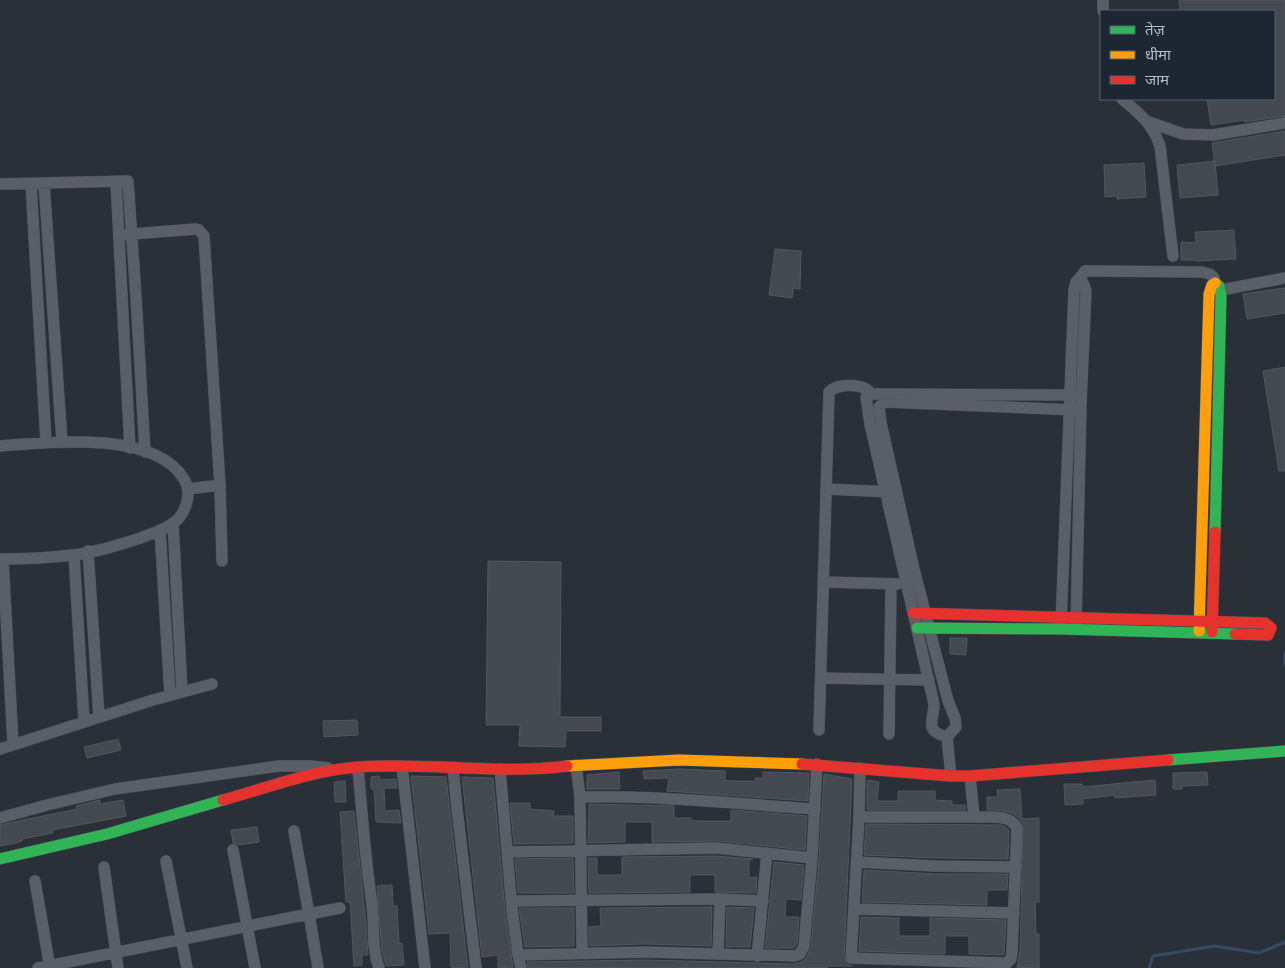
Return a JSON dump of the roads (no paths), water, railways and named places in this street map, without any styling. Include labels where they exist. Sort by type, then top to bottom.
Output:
[{"type":"street","points":[[1123,100],[1149,122],[1160,146],[1173,256]]},
{"type":"street","points":[[1149,122],[1183,134],[1213,135],[1285,124]]},
{"type":"street","points":[[0,184],[122,181]]},
{"type":"street","points":[[122,181],[132,235],[145,452]]},
{"type":"street","points":[[122,181],[119,235],[130,448]]},
{"type":"street","points":[[31,184],[46,442]]},
{"type":"street","points":[[44,184],[62,442]]},
{"type":"street","points":[[119,235],[196,229],[204,236],[220,485],[222,561]]},
{"type":"street","points":[[917,628],[929,627],[1061,629],[1076,629],[1212,627],[1218,286],[1210,274],[1202,272],[1091,270],[1085,271],[1076,282],[1074,290],[1076,395],[1061,629]]},
{"type":"street","points":[[1200,627],[1209,294],[1212,285],[1218,286],[1285,278]]},
{"type":"street","points":[[819,730],[829,392],[833,388],[849,386],[865,388],[871,394]]},
{"type":"street","points":[[947,737],[935,732],[931,725],[934,704],[913,613],[912,583],[891,491],[866,405],[866,397],[868,394],[1076,395]]},
{"type":"street","points":[[891,491],[879,413],[879,407],[885,402],[1075,410]]},
{"type":"street","points":[[1075,410],[1076,629]]},
{"type":"street","points":[[0,446],[62,442],[103,443],[130,448],[166,460],[177,469],[185,481],[188,490],[186,506],[179,518],[173,524],[148,536],[74,555],[1,559],[13,744]]},
{"type":"street","points":[[188,490],[220,485]]},
{"type":"street","points":[[826,489],[891,491]]},
{"type":"street","points":[[173,524],[182,692]]},
{"type":"street","points":[[160,530],[170,695]]},
{"type":"street","points":[[88,551],[99,717]]},
{"type":"street","points":[[74,555],[84,721]]},
{"type":"street","points":[[824,582],[912,583]]},
{"type":"street","points":[[912,583],[926,612],[948,701],[956,718],[956,727],[947,737],[951,776]]},
{"type":"street","points":[[889,734],[891,584]]},
{"type":"street","points":[[913,613],[1062,616],[1200,627]]},
{"type":"street","points":[[821,678],[929,680]]},
{"type":"street","points":[[0,749],[84,721],[212,684]]},
{"type":"street","points":[[0,859],[107,834],[317,773],[358,767],[402,766],[538,770],[576,765],[679,760],[817,764],[970,776],[1285,751]]},
{"type":"street","points":[[518,955],[644,952],[757,956],[795,956],[800,954],[803,950],[812,858],[817,764]]},
{"type":"street","points":[[576,765],[580,797],[582,953]]},
{"type":"street","points":[[0,818],[115,789],[278,766],[311,766],[335,770]]},
{"type":"street","points":[[402,766],[425,968]]},
{"type":"street","points":[[358,767],[367,877],[372,904],[373,943],[379,968]]},
{"type":"street","points":[[453,767],[456,809],[476,968]]},
{"type":"street","points":[[859,817],[1008,818],[1014,822],[1017,828],[1011,960],[1007,964],[850,963],[859,817],[860,768]]},
{"type":"street","points":[[500,769],[512,901],[521,968]]},
{"type":"street","points":[[970,776],[974,817]]},
{"type":"street","points":[[580,797],[653,797],[814,809]]},
{"type":"street","points":[[294,831],[318,968]]},
{"type":"street","points":[[507,852],[716,848],[812,858]]},
{"type":"street","points":[[233,850],[254,968]]},
{"type":"street","points":[[757,956],[767,853]]},
{"type":"street","points":[[166,861],[187,968]]},
{"type":"street","points":[[856,862],[935,866],[1016,867]]},
{"type":"street","points":[[104,867],[118,968]]},
{"type":"street","points":[[35,881],[46,967],[340,908]]},
{"type":"street","points":[[718,954],[720,900]]},
{"type":"street","points":[[512,901],[762,901]]},
{"type":"street","points":[[854,908],[1014,913]]},
{"type":"waterway","points":[[1285,653],[1285,664]]},
{"type":"waterway","points":[[1149,968],[1153,956],[1215,946],[1259,953],[1285,942]]}]
